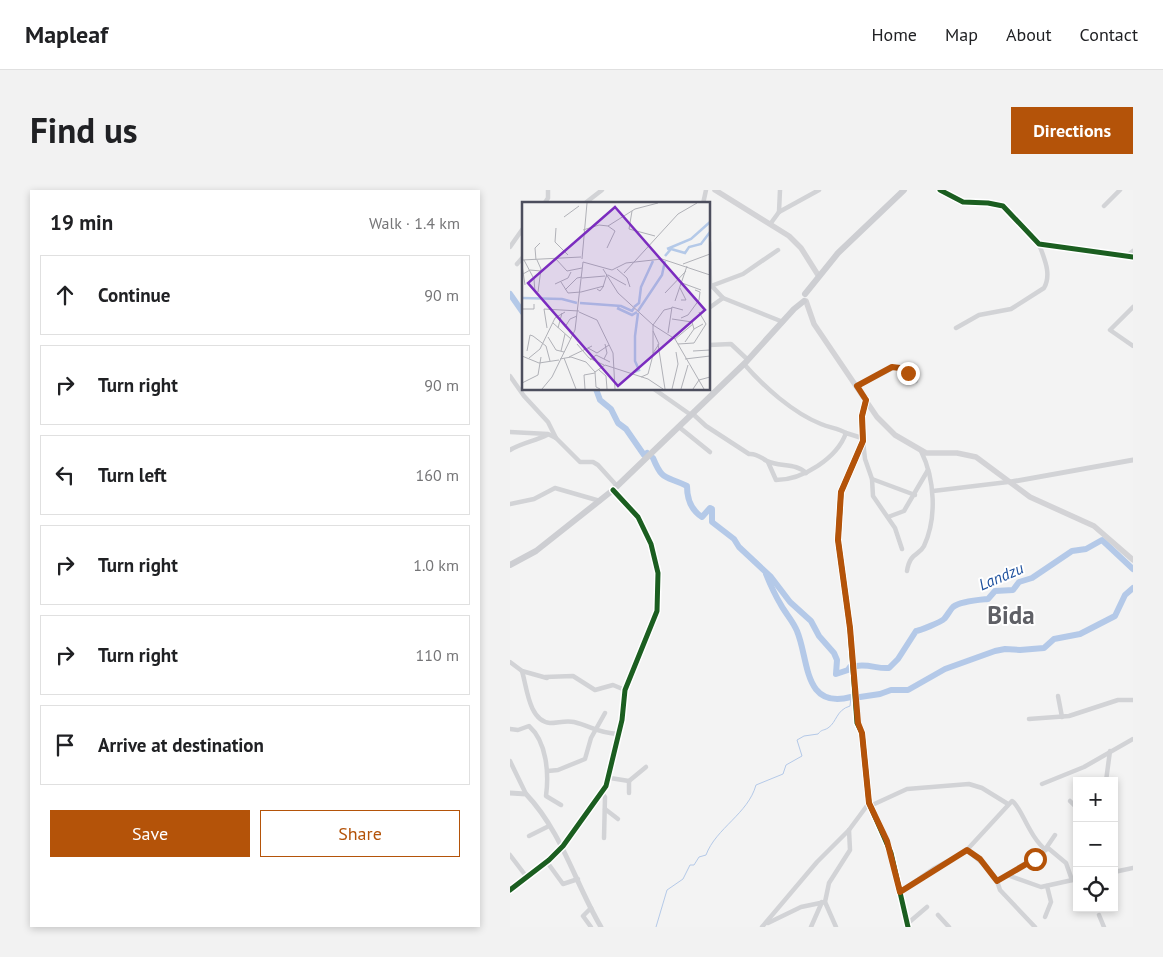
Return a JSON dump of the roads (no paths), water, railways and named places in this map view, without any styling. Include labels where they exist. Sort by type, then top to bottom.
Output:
[{"type":"main road","points":[[715,190],[771,223],[796,242],[818,275]]},
{"type":"main road","points":[[510,565],[536,551],[615,488],[746,362],[805,298],[818,275],[838,253],[904,190]]},
{"type":"main road","points":[[805,298],[814,324],[884,425],[921,451],[936,454],[967,454],[976,457],[1049,507],[1094,526],[1133,560]]},
{"type":"street","points":[[545,202],[548,198],[548,190]]},
{"type":"street","points":[[587,202],[602,190]]},
{"type":"street","points":[[779,212],[780,190]]},
{"type":"street","points":[[771,223],[779,212],[819,190]]},
{"type":"street","points":[[940,190],[963,202],[1003,206],[1039,244],[1047,269],[1047,282],[1044,288],[1011,309],[978,315],[956,328]]},
{"type":"street","points":[[1104,206],[1120,190]]},
{"type":"street","points":[[510,247],[522,229]]},
{"type":"street","points":[[1039,244],[1130,256],[1133,251]]},
{"type":"street","points":[[712,286],[743,274],[778,250]]},
{"type":"street","points":[[517,264],[522,258]]},
{"type":"street","points":[[710,282],[723,298],[783,322]]},
{"type":"street","points":[[710,307],[723,298]]},
{"type":"street","points":[[1133,307],[1110,330],[1133,346]]},
{"type":"street","points":[[710,345],[731,344],[760,382],[790,405],[821,424],[834,426],[863,440]]},
{"type":"street","points":[[857,386],[895,367],[903,370],[916,381]]},
{"type":"street","points":[[510,376],[524,396],[548,422],[556,438]]},
{"type":"street","points":[[656,390],[731,443],[768,462],[801,469],[806,473]]},
{"type":"street","points":[[866,400],[862,416],[863,440],[872,479],[873,496],[896,528],[902,549]]},
{"type":"street","points":[[679,427],[710,452]]},
{"type":"street","points":[[510,432],[548,434],[556,438],[580,462],[593,462],[598,465],[638,516],[646,531],[656,559],[659,587],[658,607],[653,624],[625,690],[624,712],[610,778],[602,793],[563,846],[547,862],[526,876],[510,890]]},
{"type":"street","points":[[768,462],[776,480],[800,476],[814,470],[823,462],[842,441],[846,433]]},
{"type":"street","points":[[510,450],[516,446],[534,443],[548,434]]},
{"type":"street","points":[[863,440],[841,492],[838,540],[850,628],[858,723],[862,733],[869,804],[889,847],[908,926]]},
{"type":"street","points":[[907,571],[911,558],[924,546],[932,522],[933,491],[921,451]]},
{"type":"street","points":[[933,491],[981,486],[1002,481],[1010,482],[1133,460]]},
{"type":"street","points":[[888,517],[902,513],[928,470]]},
{"type":"street","points":[[872,479],[914,494]]},
{"type":"street","points":[[510,504],[534,499],[555,488],[600,501]]},
{"type":"street","points":[[510,662],[522,671],[546,677],[573,676],[595,690],[613,685],[625,690]]},
{"type":"street","points":[[522,671],[535,714],[541,721]]},
{"type":"street","points":[[1058,696],[1062,718]]},
{"type":"street","points":[[1030,719],[1062,718],[1118,700],[1133,700]]},
{"type":"street","points":[[548,771],[553,772],[581,762],[587,754],[595,731],[605,713]]},
{"type":"street","points":[[510,728],[518,730],[541,721],[552,723],[572,721],[595,731],[618,734]]},
{"type":"street","points":[[529,726],[539,741],[548,771],[546,796],[561,805]]},
{"type":"street","points":[[1042,784],[1084,766],[1133,739]]},
{"type":"street","points":[[1107,777],[1110,751]]},
{"type":"street","points":[[510,761],[526,794],[563,846],[601,927]]},
{"type":"street","points":[[610,778],[629,781],[646,767]]},
{"type":"street","points":[[629,781],[629,792]]},
{"type":"street","points":[[764,925],[817,862],[849,830],[869,804],[907,789],[969,784],[982,788],[1008,804]]},
{"type":"street","points":[[602,793],[605,797],[603,802],[605,809],[604,838]]},
{"type":"street","points":[[510,794],[526,794]]},
{"type":"street","points":[[1070,801],[1073,804]]},
{"type":"street","points":[[900,892],[967,850],[1008,804],[1014,802],[1029,832],[1066,863],[1073,875]]},
{"type":"street","points":[[605,809],[618,820]]},
{"type":"street","points":[[529,836],[549,826]]},
{"type":"street","points":[[810,927],[823,902],[829,883],[850,850],[849,830]]},
{"type":"street","points":[[997,881],[1040,857],[1055,835]]},
{"type":"street","points":[[967,850],[980,859],[997,881],[1000,890],[1035,927]]},
{"type":"street","points":[[510,855],[526,876]]},
{"type":"street","points":[[547,862],[563,884],[578,880]]},
{"type":"street","points":[[1118,871],[1133,868]]},
{"type":"street","points":[[1007,875],[1036,885],[1047,886],[1073,880]]},
{"type":"street","points":[[1045,917],[1051,902],[1047,886]]},
{"type":"street","points":[[764,925],[801,907],[823,902]]},
{"type":"street","points":[[823,902],[836,927]]},
{"type":"street","points":[[908,926],[927,907]]},
{"type":"street","points":[[591,908],[584,913],[583,918],[592,927]]},
{"type":"street","points":[[938,915],[949,927]]},
{"type":"street","points":[[1099,915],[1104,927]]},
{"type":"waterway","name":"Landzu","points":[[510,294],[522,311]]},
{"type":"waterway","name":"Landzu","points":[[596,390],[600,400],[611,409],[618,423],[626,429],[644,455],[647,453]]},
{"type":"waterway","name":"Landzu","points":[[653,458],[662,475],[687,486],[690,504],[698,514],[702,517],[710,508],[712,509],[712,522],[734,539],[739,547],[771,577],[790,602],[811,621],[819,636],[834,653],[837,660],[836,674],[848,670],[850,667]]},
{"type":"waterway","name":"Landzu","points":[[856,666],[889,668],[898,659],[916,631],[942,620],[956,605],[988,599],[995,591],[1013,590],[1019,582],[1032,578],[1072,551],[1086,549],[1102,540],[1133,569]]},
{"type":"waterway","name":"Landzu","points":[[766,574],[783,608],[794,624],[801,642],[810,679],[816,689],[824,696],[835,699],[851,697]]},
{"type":"waterway","name":"Landzu","points":[[860,697],[891,690],[908,690],[945,669],[995,651],[1044,648],[1054,639],[1080,634],[1115,616],[1125,595],[1133,588]]},
{"type":"waterway","points":[[656,927],[667,890],[683,879],[690,865],[694,865],[699,857],[706,855],[717,837],[746,804],[756,785],[783,774],[786,765],[802,756],[797,740],[804,736],[818,734],[828,728],[839,713],[850,706],[851,697]]},
{"type":"district","name":"Bida","points":[[1011,615]]}]
